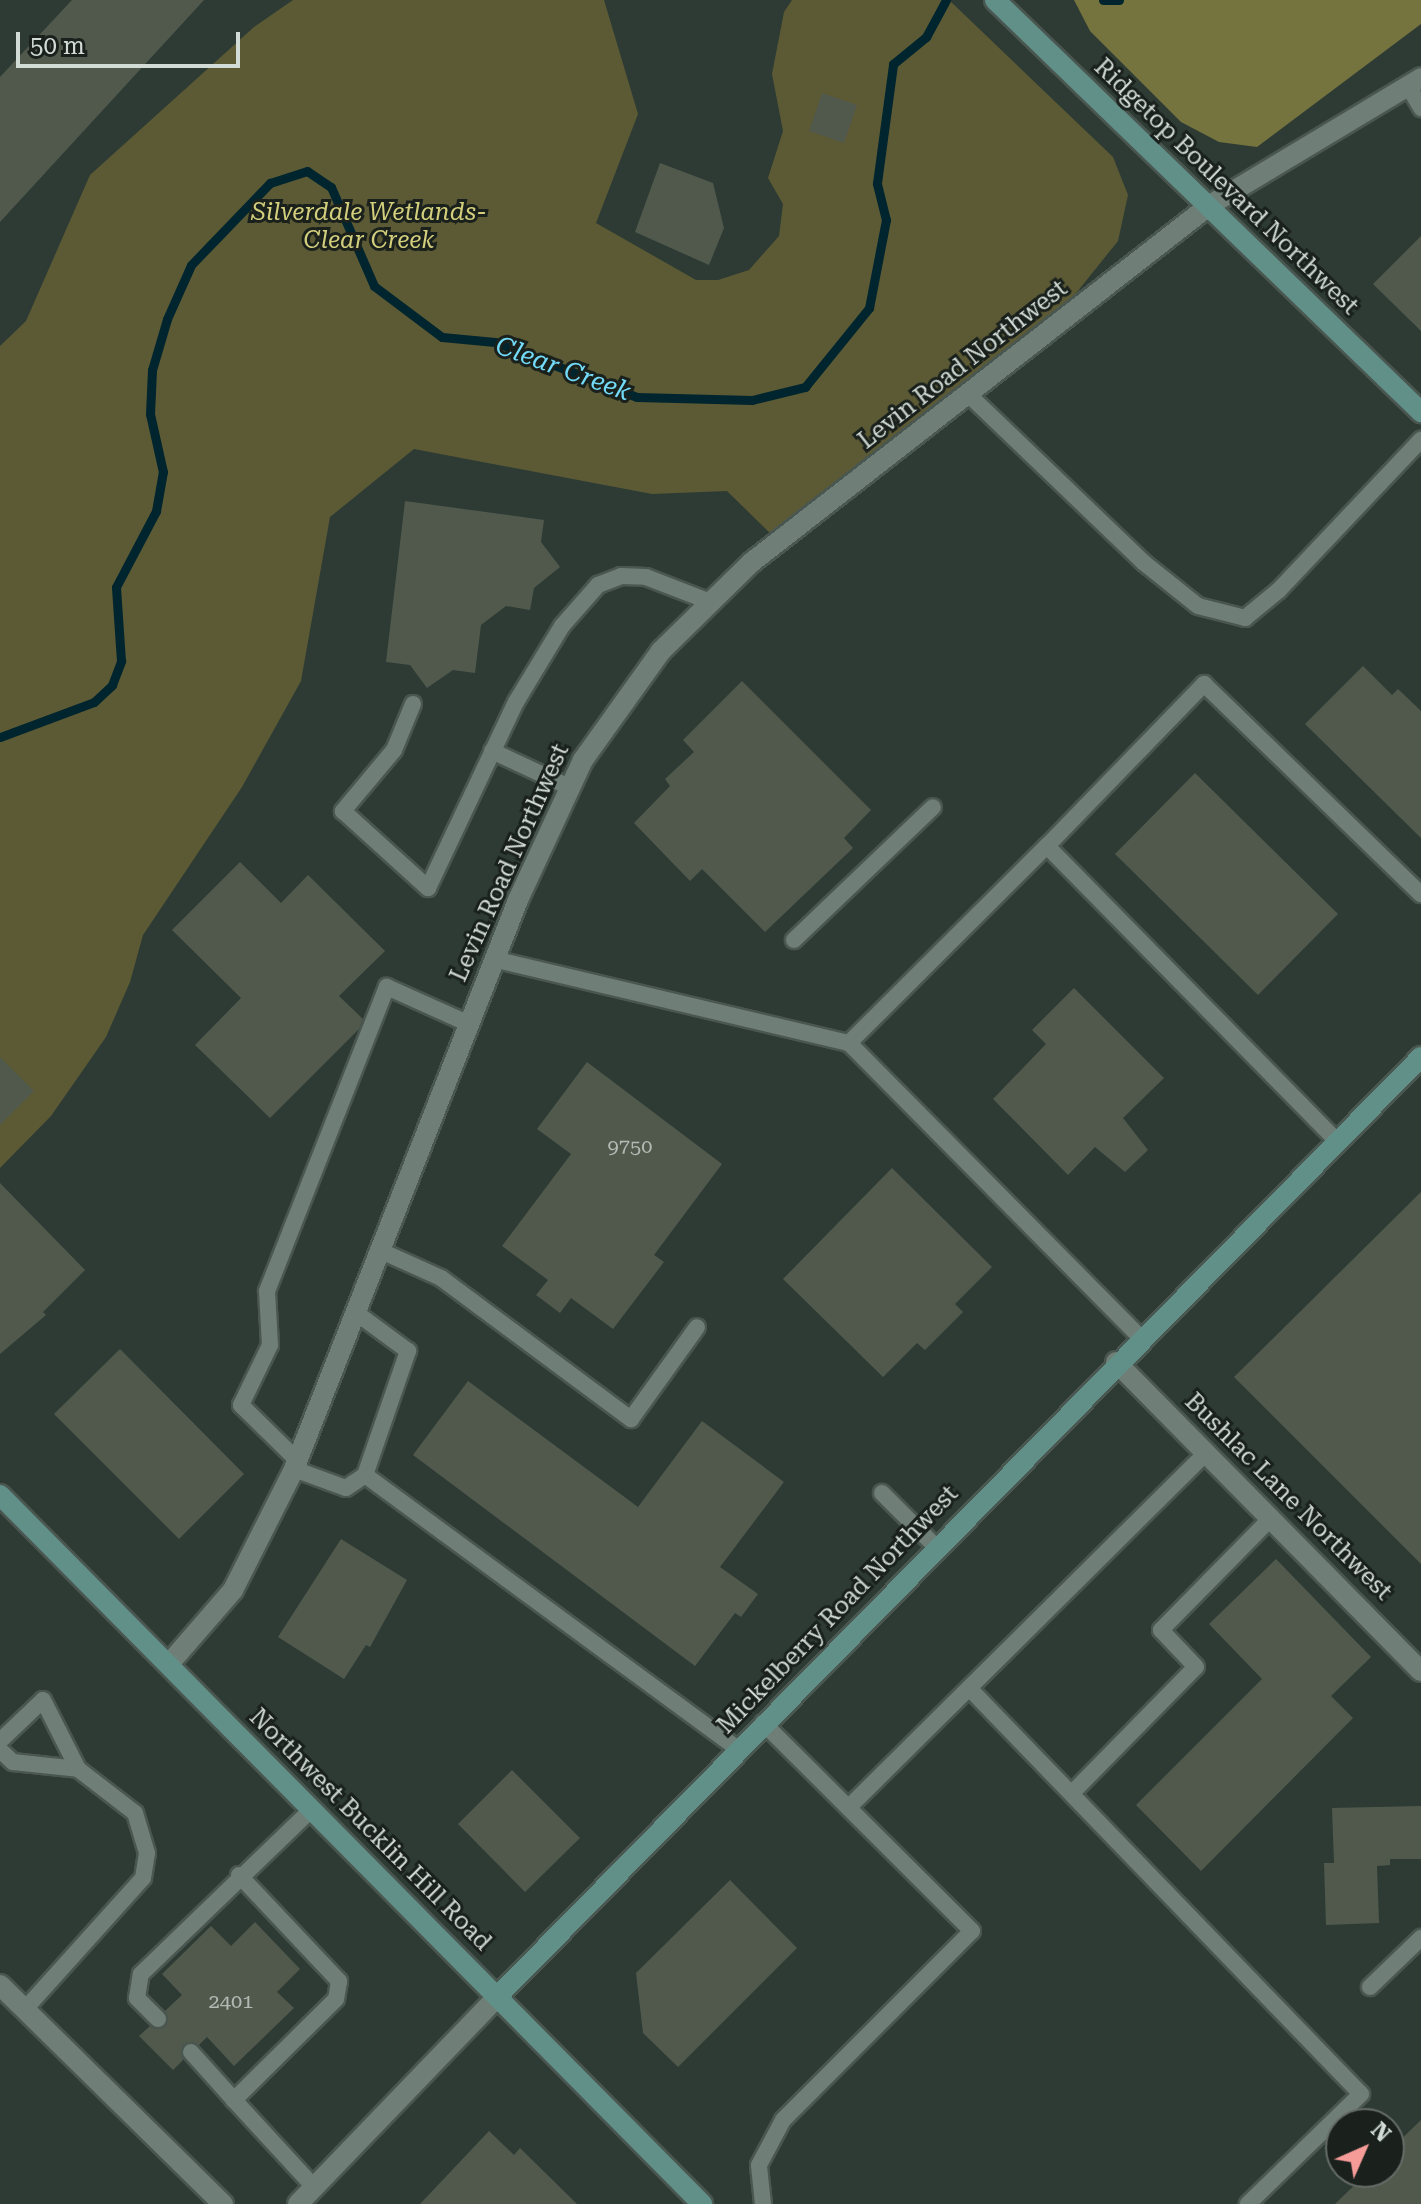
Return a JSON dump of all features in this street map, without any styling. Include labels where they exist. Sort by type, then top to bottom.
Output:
[{"type":"main road","name":"Ridgetop Boulevard Northwest","points":[[995,0],[1421,412]]},
{"type":"main road","name":"Mickelberry Road Northwest","points":[[498,1996],[1116,1362],[1421,1057]]},
{"type":"main road","name":"Northwest Bucklin Hill Road","points":[[0,1495],[702,2204]]},
{"type":"street","name":"Levin Road Northwest","points":[[169,1664],[233,1590],[296,1465],[493,959],[569,787],[633,686],[708,601],[1210,205],[1414,82]]},
{"type":"street","name":"Bushlac Lane Northwest","points":[[1116,1362],[1421,1671]]},
{"type":"street","points":[[0,1985],[223,2204]]},
{"type":"street","name":"Mickelberry Road Northwest","points":[[298,2204],[498,1996]]},
{"type":"lane","points":[[1414,82],[1421,108]]},
{"type":"lane","points":[[968,394],[1154,571],[1198,606],[1245,618],[1279,590],[1421,440]]},
{"type":"lane","points":[[413,704],[394,750],[343,811],[428,888],[492,751],[562,626],[598,585],[621,576],[646,577],[708,601]]},
{"type":"lane","points":[[849,1043],[1204,684],[1421,894]]},
{"type":"lane","points":[[492,751],[569,787]]},
{"type":"lane","points":[[794,940],[933,807]]},
{"type":"lane","points":[[1047,846],[1337,1141]]},
{"type":"lane","points":[[493,959],[849,1043],[1141,1338]]},
{"type":"lane","points":[[355,1312],[408,1351],[365,1475],[346,1488],[296,1465],[241,1405],[270,1345],[267,1291],[387,987],[467,1023]]},
{"type":"lane","points":[[379,1250],[441,1278],[631,1419],[697,1327]]},
{"type":"lane","points":[[849,1807],[1207,1452]]},
{"type":"lane","points":[[365,1475],[738,1749]]},
{"type":"lane","points":[[882,1493],[936,1547]]},
{"type":"lane","points":[[1073,1792],[1196,1667],[1161,1630],[1272,1517]]},
{"type":"lane","points":[[969,1688],[1073,1792],[1361,2094],[1248,2204]]},
{"type":"lane","points":[[0,1741],[43,1700],[78,1769],[135,1813],[147,1853],[143,1878],[25,2009]]},
{"type":"lane","points":[[763,1723],[972,1931],[783,2120],[759,2165],[763,2204]]},
{"type":"lane","points":[[0,1750],[13,1762],[78,1769]]},
{"type":"lane","points":[[158,2019],[137,1998],[141,1974],[239,1875],[312,1809]]},
{"type":"lane","points":[[234,2100],[336,1999],[339,1981],[239,1875]]},
{"type":"lane","points":[[1370,1987],[1421,1938]]},
{"type":"lane","points":[[191,2052],[314,2187]]},
{"type":"green space","name":"Silverdale Wetlands- Clear Creek","points":[[293,0],[604,0],[638,114],[596,223],[696,280],[718,280],[749,270],[779,236],[783,204],[768,178],[783,131],[772,74],[784,12],[792,0],[949,0],[1113,157],[1128,195],[1118,241],[1040,338],[779,542],[727,491],[652,494],[414,449],[330,517],[301,681],[242,787],[143,935],[130,982],[106,1037],[51,1116],[0,1168],[0,346],[26,321],[90,175],[254,27]]},
{"type":"shaded area","points":[[1074,0],[1421,0],[1421,24],[1257,147],[1219,142],[1181,122],[1090,31]]},
{"type":"building","points":[[72,0],[204,0],[0,222],[0,77]]},
{"type":"building","points":[[822,93],[857,105],[844,143],[809,131]]},
{"type":"building","points":[[660,163],[713,183],[724,228],[709,265],[635,232]]},
{"type":"building","points":[[1421,236],[1421,331],[1373,284]]},
{"type":"building","points":[[405,501],[544,520],[541,542],[560,567],[534,588],[530,610],[506,606],[481,625],[475,673],[453,670],[427,688],[410,665],[386,662]]},
{"type":"building","points":[[1363,666],[1392,695],[1398,689],[1421,711],[1421,838],[1305,724]]},
{"type":"building","points":[[742,681],[871,810],[844,838],[853,848],[765,932],[702,869],[690,881],[634,823],[670,786],[665,779],[694,752],[683,740]]},
{"type":"building","points":[[1195,773],[1338,914],[1258,995],[1115,854]]},
{"type":"building","points":[[240,862],[281,903],[308,875],[385,951],[339,996],[363,1019],[359,1029],[270,1118],[195,1045],[241,998],[172,930]]},
{"type":"building","points":[[1074,988],[1164,1078],[1123,1118],[1148,1150],[1125,1172],[1095,1147],[1068,1175],[993,1099],[1046,1044],[1032,1030]]},
{"type":"building","points":[[0,1057],[34,1091],[0,1125]]},
{"type":"building","points":[[587,1062],[722,1164],[654,1255],[664,1262],[613,1329],[571,1298],[560,1313],[536,1295],[548,1280],[502,1246],[571,1154],[537,1129]]},
{"type":"building","points":[[892,1168],[992,1267],[955,1304],[963,1312],[925,1350],[917,1343],[883,1377],[783,1279]]},
{"type":"building","points":[[0,1183],[85,1270],[43,1312],[46,1315],[0,1354]]},
{"type":"building","points":[[1421,1192],[1421,1564],[1234,1377]]},
{"type":"building","points":[[120,1349],[244,1474],[179,1539],[54,1414]]},
{"type":"building","points":[[468,1381],[638,1507],[702,1421],[784,1482],[720,1567],[758,1594],[741,1617],[735,1613],[695,1666],[413,1455]]},
{"type":"building","points":[[341,1539],[407,1580],[370,1647],[366,1645],[344,1679],[278,1637]]},
{"type":"building","points":[[1276,1559],[1371,1657],[1331,1696],[1353,1718],[1201,1871],[1136,1805],[1262,1679],[1209,1624]]},
{"type":"building","points":[[512,1770],[580,1838],[525,1892],[458,1824]]},
{"type":"building","points":[[1421,1806],[1421,1859],[1390,1859],[1390,1865],[1377,1866],[1379,1923],[1326,1925],[1324,1863],[1334,1863],[1332,1808]]},
{"type":"building","points":[[730,1880],[797,1948],[678,2067],[643,2033],[636,1973]]},
{"type":"building","points":[[255,1922],[300,1969],[277,1992],[294,2008],[234,2066],[207,2037],[199,2045],[183,2044],[183,2060],[173,2070],[139,2036],[150,2026],[165,2027],[165,2011],[182,1995],[162,1974],[211,1926],[231,1946]]},
{"type":"building","points":[[1421,2120],[1421,2204],[1335,2204],[1352,2188],[1405,2188],[1405,2136]]},
{"type":"building","points":[[489,2131],[514,2155],[520,2148],[577,2204],[420,2204]]},
{"type":"waterway","name":"Clear Creek","points":[[0,737],[94,702],[112,685],[121,661],[116,587],[156,511],[163,472],[150,414],[152,370],[167,319],[191,265],[270,183],[307,171],[331,187],[374,286],[442,337],[495,342],[637,397],[752,400],[805,387],[869,308],[886,220],[877,183],[893,64],[926,37],[946,0]]},
{"type":"waterway","name":"Clear Creek","points":[[1103,0],[1119,0]]}]
